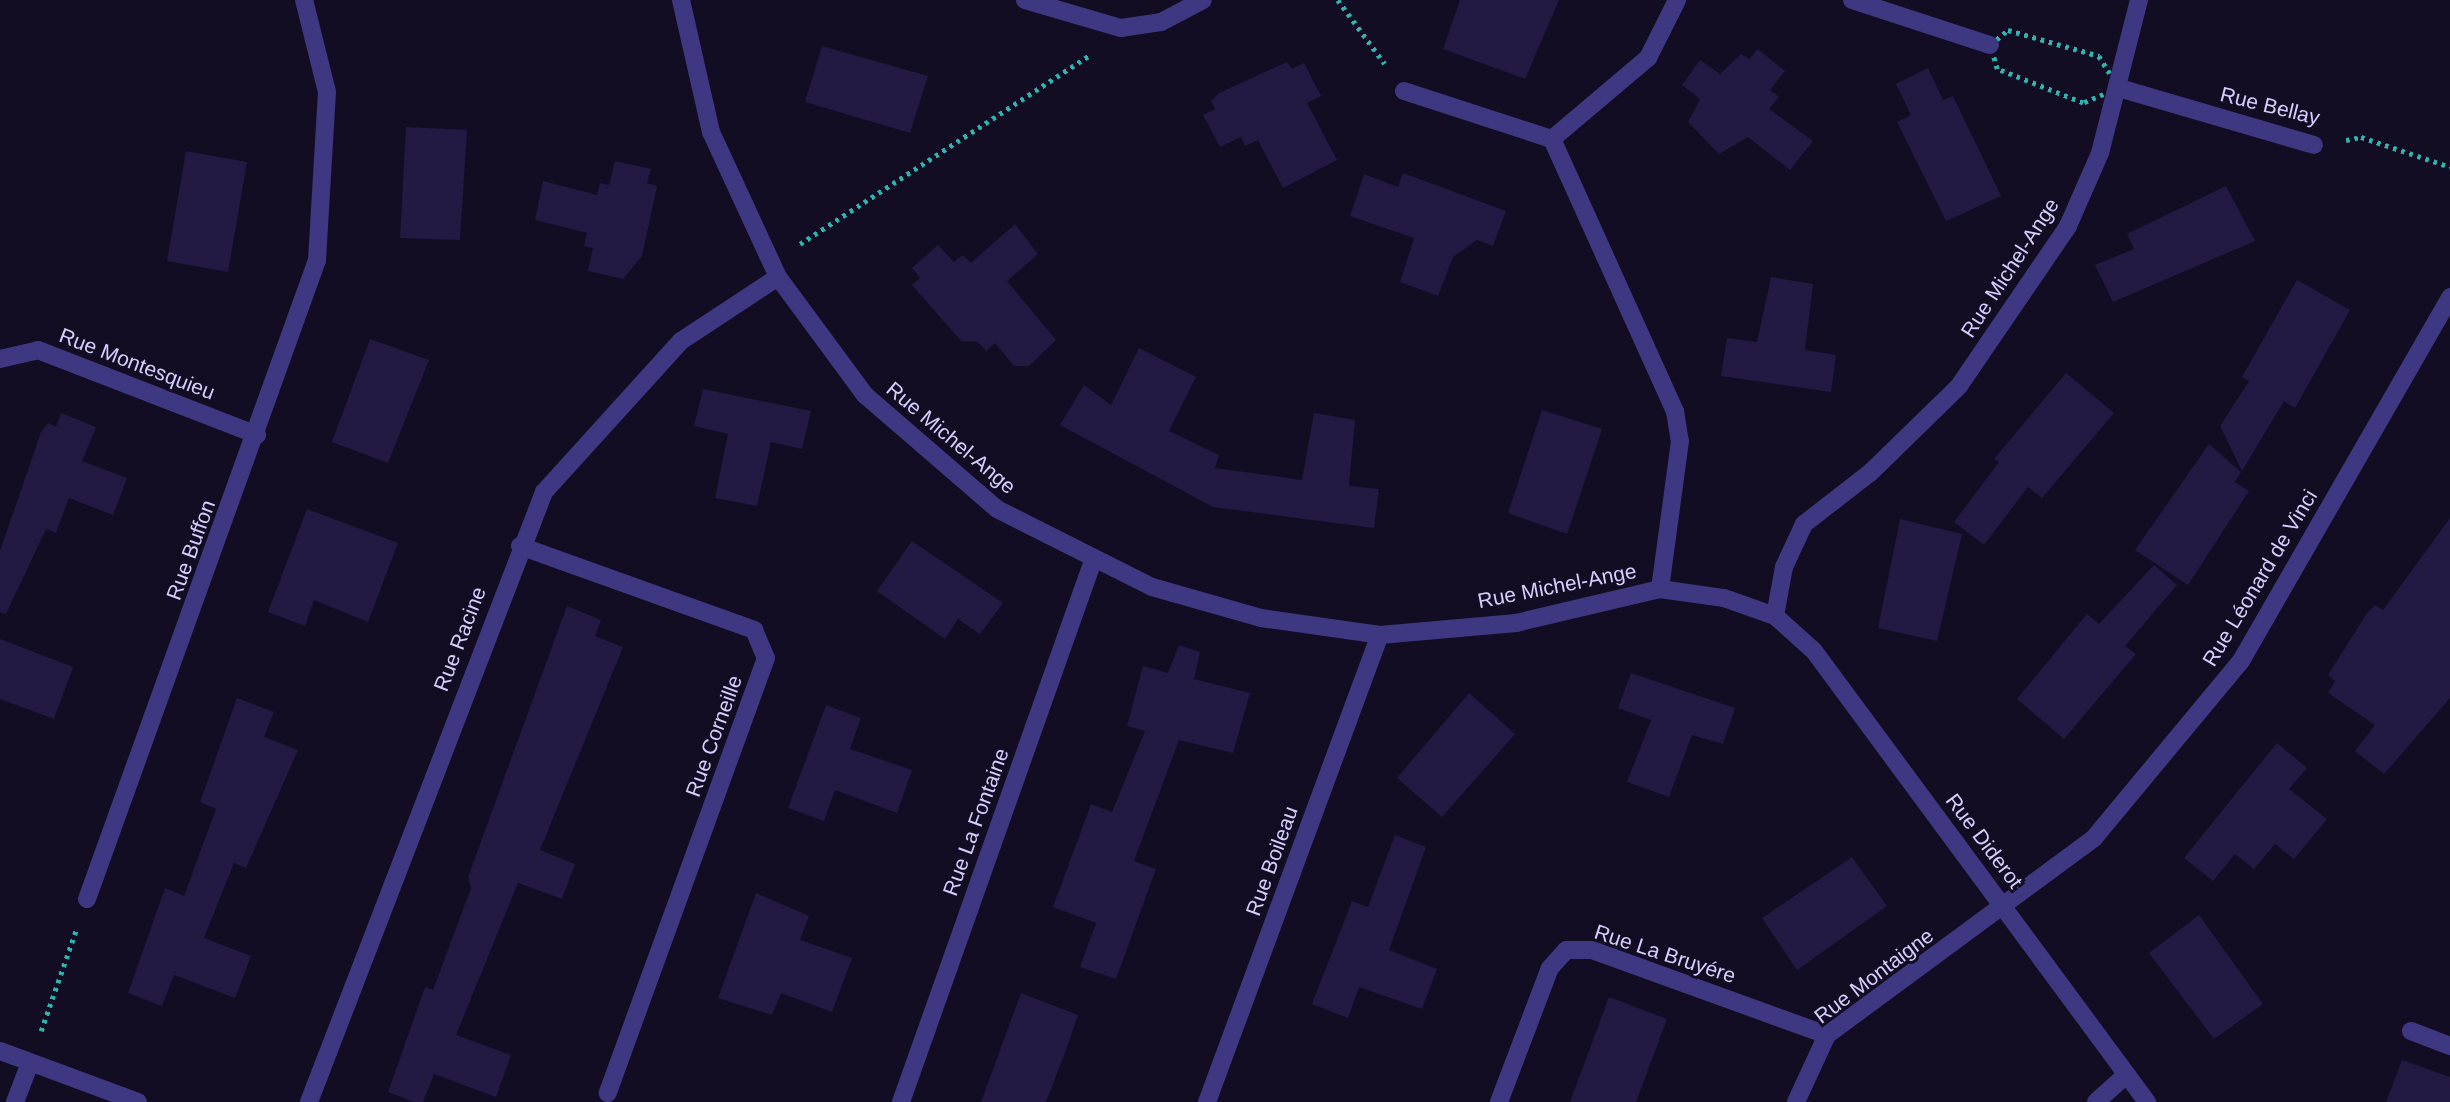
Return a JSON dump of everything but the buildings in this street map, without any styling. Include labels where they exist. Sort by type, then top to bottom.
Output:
[{"type":"street","name":"Rue Buffon","points":[[87,899],[257,435],[317,260],[326,196],[327,92],[304,0]]},
{"type":"street","name":"Rue Michel-Ange","points":[[681,0],[712,132],[774,270],[865,395],[997,509],[1153,587],[1261,618],[1380,635],[1516,622],[1660,589],[1724,598],[1775,616],[1784,567],[1804,524],[1871,472],[1959,386],[2023,298],[2068,226],[2101,153],[2139,0]]},
{"type":"street","points":[[1025,0],[1121,28],[1161,22],[1203,0]]},
{"type":"street","points":[[1552,139],[1647,58],[1677,0]]},
{"type":"street","points":[[1852,0],[1990,45]]},
{"type":"street","name":"Rue Bellay","points":[[2119,88],[2314,145]]},
{"type":"street","points":[[1404,91],[1552,139],[1675,411],[1680,441],[1660,589]]},
{"type":"street","name":"Rue Racine","points":[[309,1102],[520,546],[544,492],[599,426],[681,341],[774,270]]},
{"type":"street","name":"Rue Léonard de Vinci","points":[[2006,908],[2094,838],[2241,661],[2450,297]]},
{"type":"street","name":"Rue Montesquieu","points":[[0,359],[38,350],[257,435]]},
{"type":"street","name":"Rue Corneille","points":[[520,546],[754,630],[766,658],[608,1093]]},
{"type":"street","name":"Rue La Fontaine","points":[[901,1102],[1094,558]]},
{"type":"street","name":"Rue Diderot","points":[[1775,616],[1814,651],[2147,1102]]},
{"type":"street","name":"Rue Boileau","points":[[1207,1102],[1380,635]]},
{"type":"street","name":"Rue Montaigne","points":[[1796,1102],[1827,1035],[2006,908]]},
{"type":"street","name":"Rue La Bruyére","points":[[1499,1102],[1549,968],[1566,950],[1592,950],[1827,1035]]},
{"type":"street","points":[[2411,1031],[2450,1046]]},
{"type":"street","points":[[0,1051],[138,1102]]},
{"type":"street","points":[[15,1102],[30,1063]]},
{"type":"street","points":[[2096,1102],[2126,1075]]},
{"type":"path","points":[[1338,0],[1404,91]]},
{"type":"path","points":[[774,270],[1121,28]]},
{"type":"path","points":[[2008,30],[2099,56],[2119,88],[2083,103],[1997,69],[1990,45],[2008,30]]},
{"type":"path","name":"Rue Bellay","points":[[2314,145],[2361,137],[2450,167]]},
{"type":"path","points":[[30,1063],[87,899]]}]
